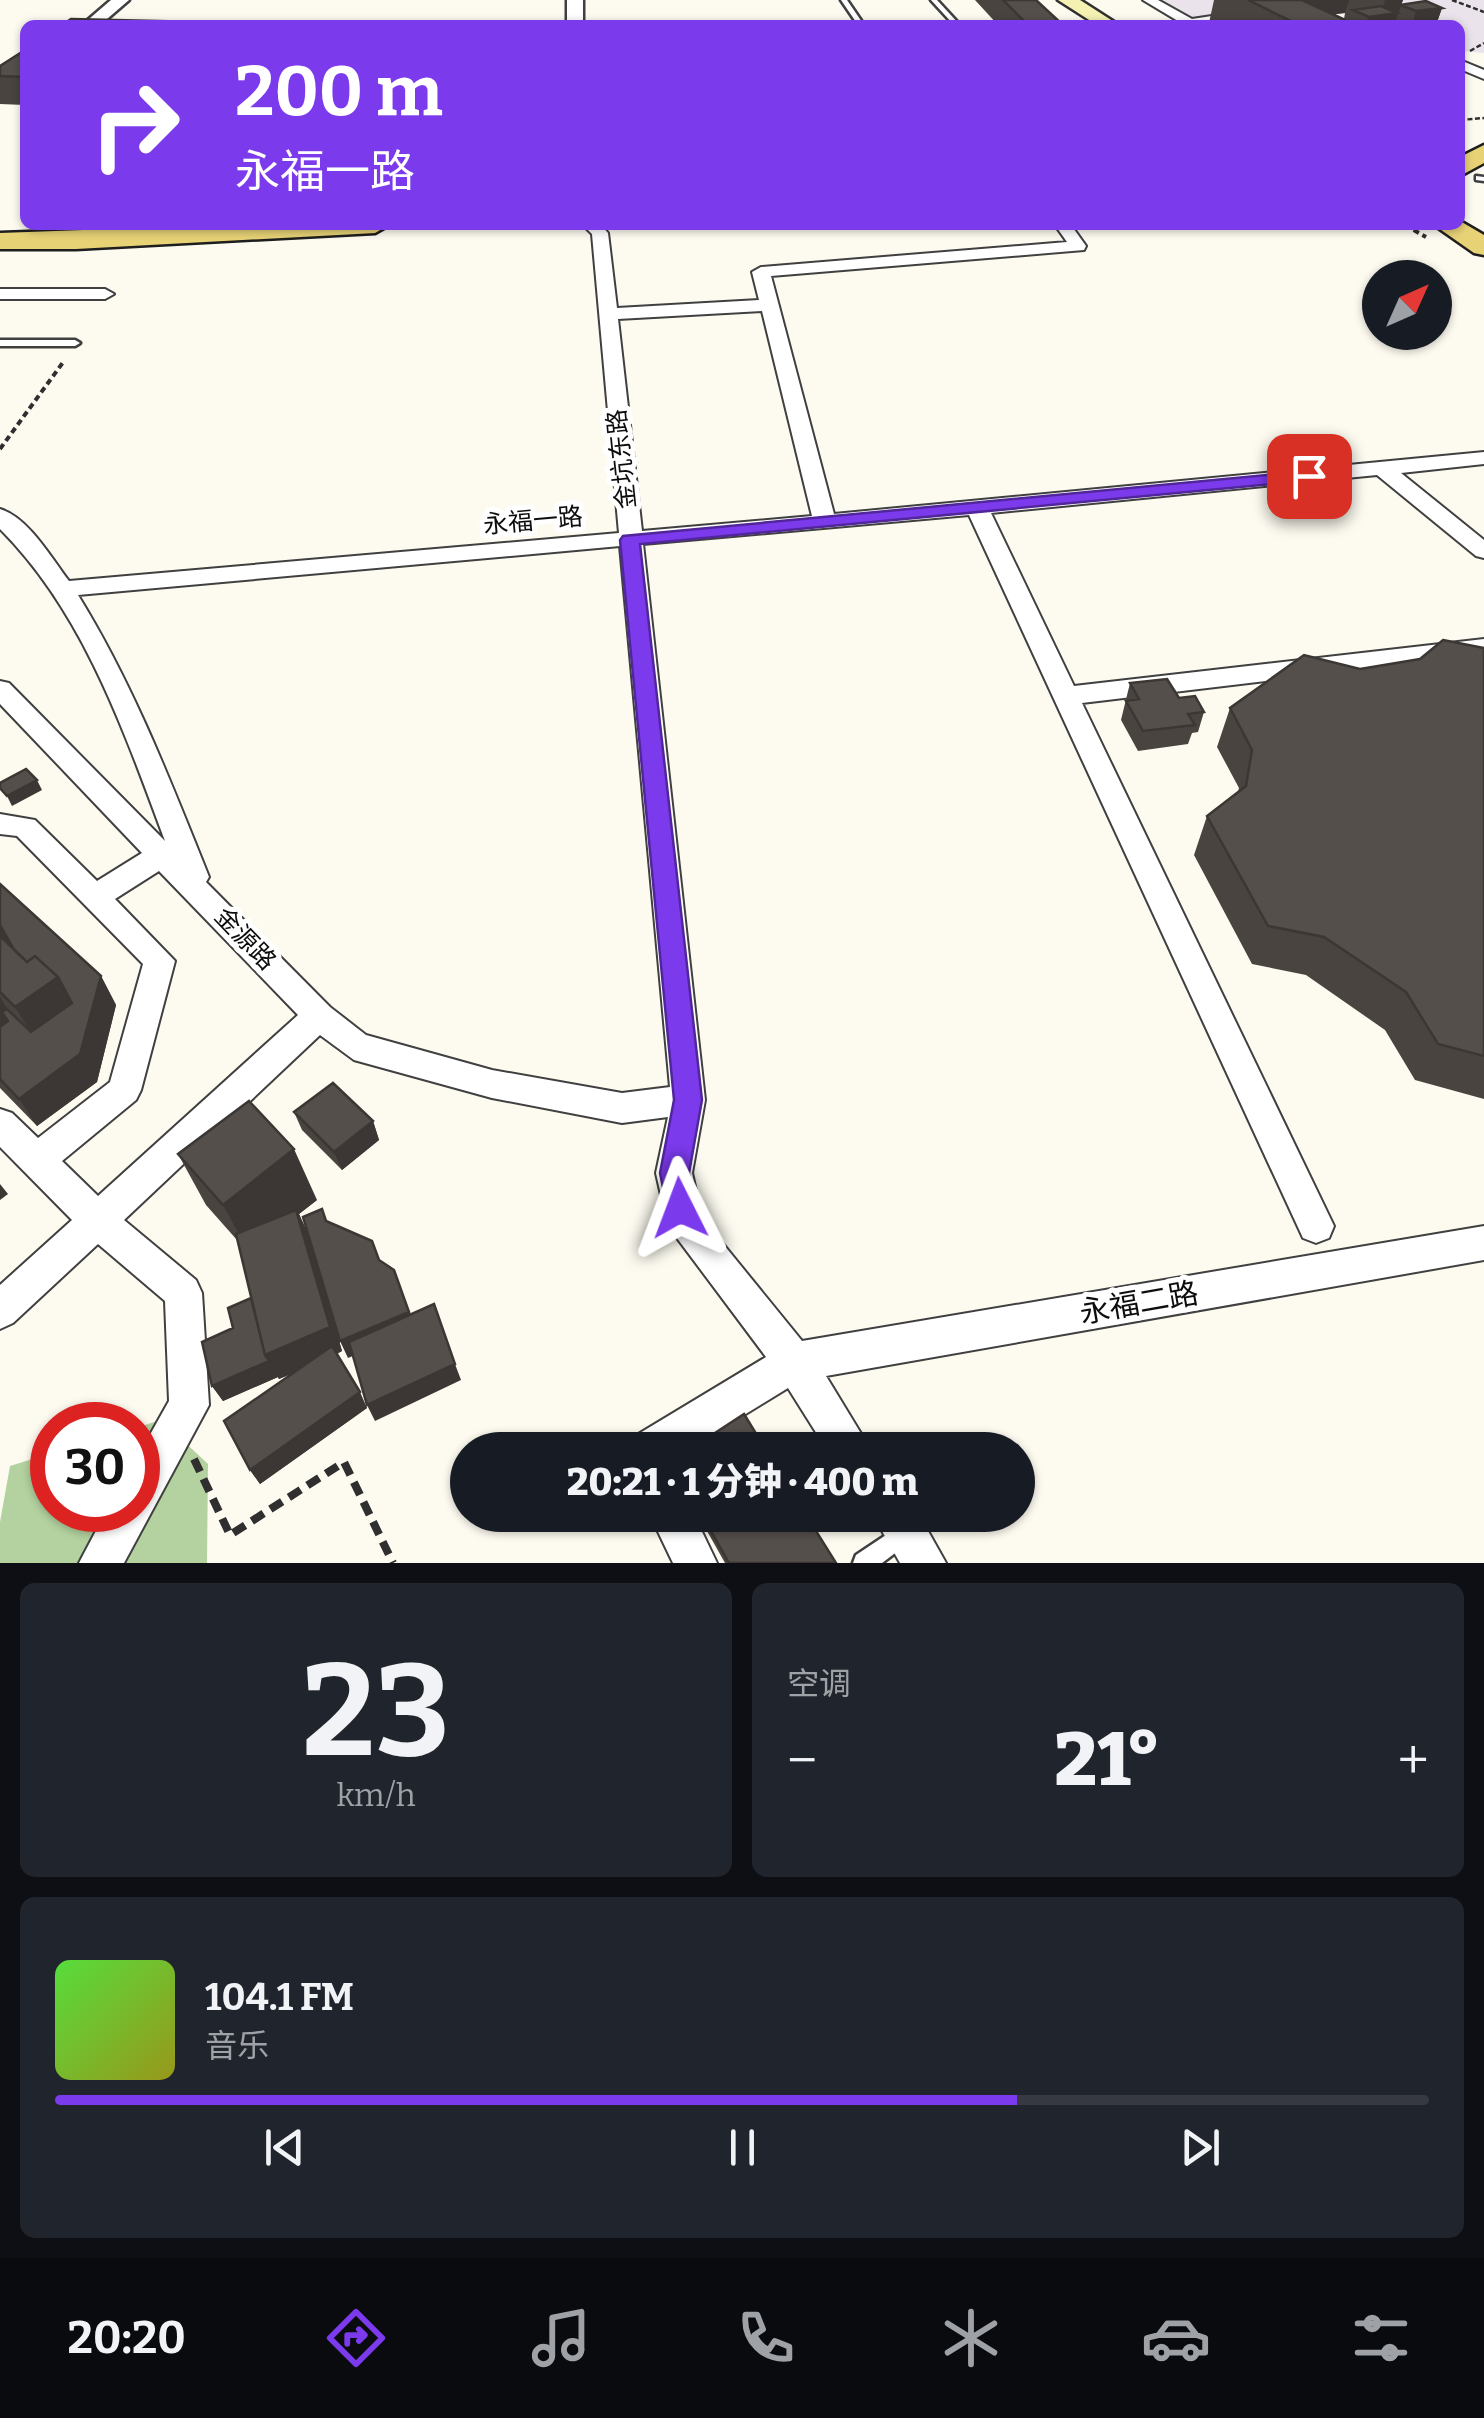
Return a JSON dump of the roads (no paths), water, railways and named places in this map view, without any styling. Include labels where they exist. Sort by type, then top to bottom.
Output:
[{"type":"main road","points":[[1066,0],[1116,20]]},
{"type":"main road","points":[[1097,0],[1117,20]]},
{"type":"main road","points":[[1475,175],[1476,134]]},
{"type":"main road","points":[[0,241],[282,230]]},
{"type":"street","points":[[96,20],[122,0]]},
{"type":"street","points":[[1149,0],[1180,20]]},
{"type":"street","points":[[1213,20],[1254,14],[1265,19]]},
{"type":"street","name":"金坑东路","points":[[600,230],[688,1100],[674,1173],[686,1226],[794,1362],[839,1432]]},
{"type":"street","points":[[824,522],[761,272],[1078,246],[1067,230]]},
{"type":"street","points":[[0,294],[105,294]]},
{"type":"street","points":[[606,314],[769,305]]},
{"type":"street","name":"永福一路","points":[[64,589],[977,508],[1484,458]]},
{"type":"street","points":[[1383,469],[1484,551]]},
{"type":"street","points":[[977,508],[1316,1226]]},
{"type":"street","name":"金源路","points":[[0,516],[64,589],[133,723],[200,893],[319,1016],[354,1044],[378,1054],[492,1084],[622,1108],[688,1100]]},
{"type":"street","points":[[1066,696],[1484,647]]},
{"type":"street","points":[[0,690],[200,893]]},
{"type":"street","points":[[0,824],[25,828],[160,961],[124,1090],[36,1161]]},
{"type":"street","points":[[95,897],[163,854]]},
{"type":"street","points":[[0,1310],[319,1016]]},
{"type":"street","points":[[0,1124],[98,1220],[183,1293],[188,1404],[160,1456]]},
{"type":"street","name":"永福二路","points":[[794,1362],[1484,1243]]},
{"type":"street","points":[[679,1432],[794,1362]]},
{"type":"street","points":[[100,1563],[118,1532]]},
{"type":"street","points":[[680,1532],[696,1563]]},
{"type":"lane","points":[[934,0],[952,20]]},
{"type":"lane","points":[[0,343],[75,343]]},
{"type":"lane","points":[[864,1563],[908,1537]]}]
